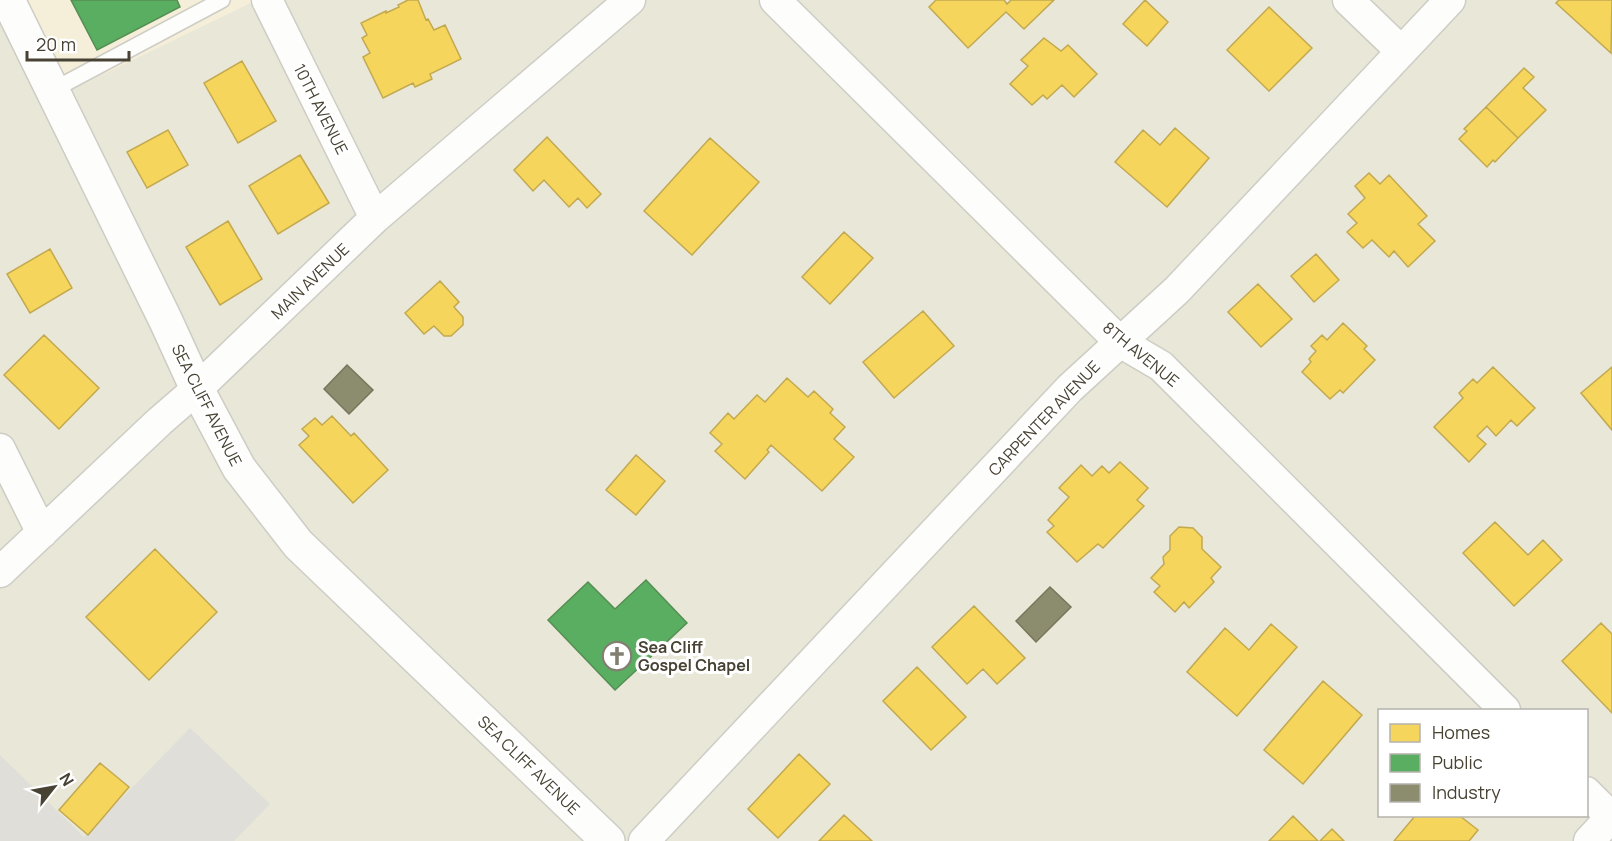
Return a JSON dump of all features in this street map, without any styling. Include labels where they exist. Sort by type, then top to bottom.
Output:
[{"type":"street","name":"SEA CLIFF AVENUE","points":[[8,0],[197,389],[239,468],[298,544],[608,841]]},
{"type":"street","name":"10TH AVENUE","points":[[267,0],[375,218]]},
{"type":"street","name":"MAIN AVENUE","points":[[0,572],[197,389],[375,218],[630,0]]},
{"type":"street","name":"8TH AVENUE","points":[[775,0],[1120,342],[1161,366],[1503,709]]},
{"type":"street","points":[[1348,0],[1401,51]]},
{"type":"street","name":"CARPENTER AVENUE","points":[[644,841],[1070,388],[1177,290],[1450,0]]},
{"type":"street","points":[[0,449],[42,533]]},
{"type":"street","points":[[1588,793],[1612,817],[1588,841]]},
{"type":"lane","points":[[52,90],[222,0]]},
{"type":"shaded area","points":[[0,0],[1612,0],[1612,841],[0,841]]},
{"type":"shaded area","points":[[3,0],[257,0],[50,100]]},
{"type":"shaded area","points":[[190,728],[270,804],[234,841],[0,841],[0,755],[84,837]]},
{"type":"building: Homes","points":[[408,0],[418,0],[426,20],[428,19],[434,30],[445,25],[461,59],[430,74],[432,79],[415,87],[413,83],[383,98],[363,57],[370,53],[362,38],[367,35],[361,23],[399,7],[398,5]]},
{"type":"building: Homes","points":[[936,0],[1004,0],[1007,4],[1011,0],[1054,0],[1024,29],[1006,12],[968,48],[929,7]]},
{"type":"building: Homes","points":[[1145,0],[1168,22],[1147,46],[1123,24]]},
{"type":"building: Homes","points":[[1559,0],[1612,0],[1611,53],[1556,3]]},
{"type":"building: Homes","points":[[1269,7],[1312,48],[1269,91],[1227,50]]},
{"type":"building: Homes","points":[[1044,38],[1061,51],[1068,45],[1097,74],[1074,97],[1062,85],[1047,99],[1043,95],[1032,105],[1010,84],[1028,66],[1021,60]]},
{"type":"building: Homes","points":[[242,61],[276,121],[238,143],[204,83]]},
{"type":"building: Homes","points":[[1524,68],[1534,77],[1523,88],[1546,110],[1518,138],[1486,107]]},
{"type":"building: Homes","points":[[1486,107],[1518,138],[1495,162],[1493,160],[1487,167],[1459,139],[1467,131],[1464,129]]},
{"type":"building: Homes","points":[[1175,128],[1209,158],[1167,207],[1115,162],[1143,130],[1160,145]]},
{"type":"building: Homes","points":[[168,130],[188,165],[147,188],[127,152]]},
{"type":"building: Homes","points":[[547,137],[601,194],[587,208],[578,198],[569,207],[544,180],[533,191],[514,170]]},
{"type":"building: Homes","points":[[710,138],[759,182],[692,255],[644,211]]},
{"type":"building: Homes","points":[[300,155],[329,203],[278,234],[249,186]]},
{"type":"building: Homes","points":[[1369,173],[1380,184],[1389,175],[1427,216],[1418,224],[1435,241],[1408,267],[1394,251],[1389,257],[1372,240],[1363,248],[1347,232],[1357,223],[1348,214],[1365,198],[1355,186]]},
{"type":"building: Homes","points":[[228,221],[262,279],[220,305],[186,247]]},
{"type":"building: Homes","points":[[844,232],[873,258],[830,304],[802,277]]},
{"type":"building: Homes","points":[[50,249],[72,288],[30,313],[7,274]]},
{"type":"building: Homes","points":[[1316,254],[1339,280],[1314,302],[1291,276]]},
{"type":"building: Homes","points":[[440,281],[459,302],[454,307],[463,317],[463,325],[451,336],[444,336],[434,326],[424,334],[405,313]]},
{"type":"building: Homes","points":[[1258,284],[1292,319],[1261,347],[1228,312]]},
{"type":"building: Homes","points":[[923,311],[954,346],[894,398],[863,362]]},
{"type":"building: Homes","points":[[1343,323],[1367,346],[1364,349],[1375,360],[1343,393],[1340,390],[1330,399],[1302,372],[1311,362],[1309,359],[1316,351],[1311,346],[1322,335],[1327,340]]},
{"type":"building: Homes","points":[[44,335],[99,388],[59,429],[4,375]]},
{"type":"building: Homes","points":[[1493,367],[1535,408],[1517,426],[1511,420],[1496,436],[1487,426],[1477,436],[1486,444],[1469,462],[1434,427],[1463,398],[1459,393],[1473,379],[1477,383]]},
{"type":"building: Homes","points":[[1612,367],[1612,430],[1581,393]]},
{"type":"building: Homes","points":[[787,378],[808,397],[814,391],[833,409],[830,413],[845,427],[834,439],[854,457],[822,491],[771,445],[767,450],[769,452],[745,479],[715,451],[722,444],[710,433],[728,413],[734,419],[757,395],[765,402]]},
{"type":"building: Homes","points":[[332,416],[351,436],[354,433],[388,470],[353,503],[299,445],[309,436],[302,429],[315,418],[322,425]]},
{"type":"building: Homes","points":[[636,455],[665,481],[636,515],[606,490]]},
{"type":"building: Homes","points":[[1120,462],[1148,488],[1137,500],[1144,506],[1103,548],[1098,544],[1077,562],[1047,532],[1054,526],[1048,520],[1069,497],[1059,488],[1081,465],[1092,476],[1102,466],[1109,473]]},
{"type":"building: Homes","points":[[1495,522],[1528,555],[1543,540],[1562,560],[1514,606],[1463,553]]},
{"type":"building: Homes","points":[[1179,527],[1193,528],[1202,537],[1202,549],[1221,567],[1211,578],[1214,582],[1189,608],[1184,602],[1175,612],[1154,592],[1160,586],[1151,578],[1164,564],[1163,557],[1170,550],[1170,536]]},
{"type":"building: Homes","points":[[155,549],[217,612],[149,680],[86,617]]},
{"type":"building: Homes","points":[[974,606],[1025,658],[997,684],[983,669],[967,684],[932,647]]},
{"type":"building: Homes","points":[[1601,623],[1612,634],[1612,713],[1562,661]]},
{"type":"building: Homes","points":[[1271,624],[1297,647],[1237,716],[1187,672],[1225,628],[1249,650]]},
{"type":"building: Homes","points":[[917,667],[966,717],[931,750],[883,701]]},
{"type":"building: Homes","points":[[1323,681],[1362,715],[1303,784],[1264,750]]},
{"type":"building: Homes","points":[[799,754],[830,784],[778,838],[748,809]]},
{"type":"building: Homes","points":[[100,763],[129,787],[88,835],[59,810]]},
{"type":"building: Homes","points":[[844,815],[872,841],[819,841]]},
{"type":"building: Homes","points":[[1293,816],[1318,841],[1269,841]]},
{"type":"building: Homes","points":[[1414,817],[1461,817],[1478,830],[1469,841],[1394,841]]},
{"type":"building: Homes","points":[[1332,829],[1344,841],[1320,841]]},
{"type":"building: Public","points":[[71,0],[177,0],[180,7],[97,50]]},
{"type":"building: Public","name":"Sea Cliff Gospel Chapel","points":[[646,580],[687,623],[615,690],[548,620],[588,582],[615,609]]},
{"type":"building: Industry","points":[[347,365],[373,390],[349,414],[324,389]]},
{"type":"building: Industry","points":[[1050,587],[1071,607],[1036,642],[1016,621]]},
{"type":"place","name":"Sea Cliff Gospel Chapel","points":[[617,656]]}]
